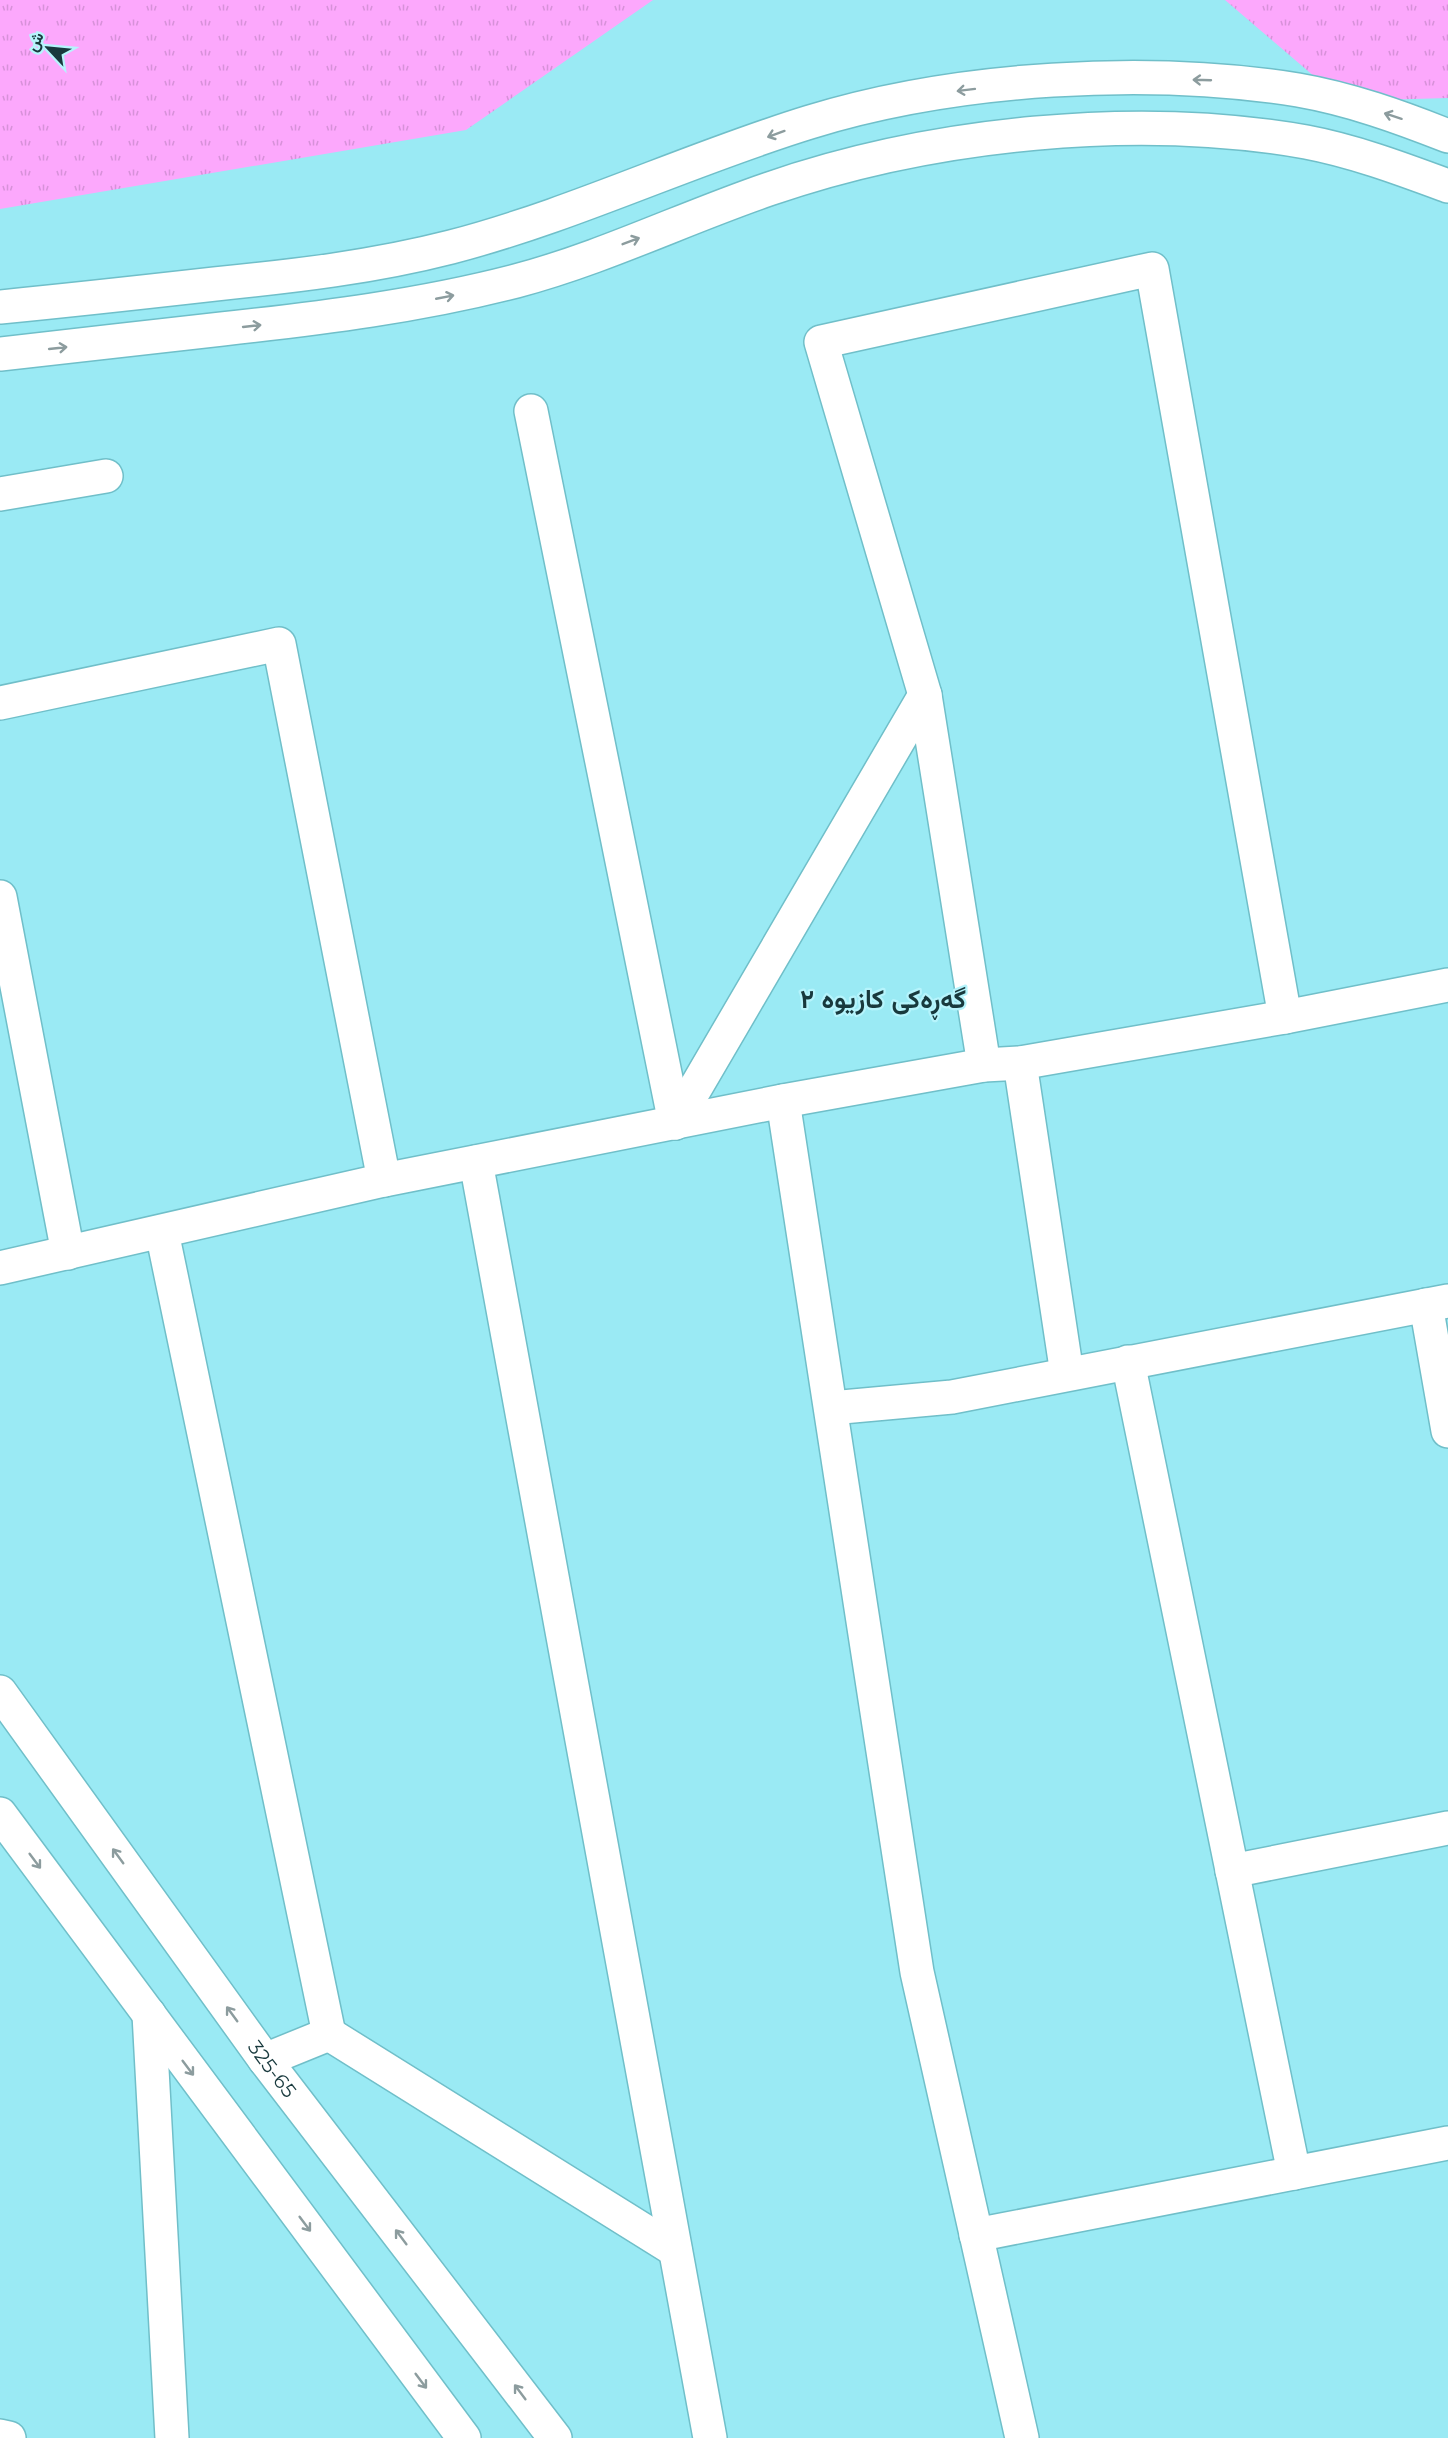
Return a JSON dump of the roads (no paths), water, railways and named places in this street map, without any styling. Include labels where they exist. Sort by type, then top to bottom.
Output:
[{"type":"street","points":[[0,307],[350,268],[420,254],[504,232],[797,126],[915,96],[1004,86],[1122,79],[1212,80],[1298,90],[1333,98],[1412,122],[1448,136]]},
{"type":"street","points":[[1004,86],[1011,137]]},
{"type":"street","points":[[0,354],[337,316],[456,295],[519,280],[583,260],[768,189],[827,170],[928,148],[1011,137],[1079,130],[1133,128],[1185,128],[1247,134],[1307,142],[1349,152],[1448,186]]},
{"type":"street","points":[[984,1065],[925,695],[821,342],[1152,269],[1285,1017]]},
{"type":"street","points":[[531,411],[675,1123]]},
{"type":"street","points":[[0,494],[106,476]]},
{"type":"street","points":[[0,703],[279,644],[384,1180]]},
{"type":"street","points":[[675,1123],[925,695]]},
{"type":"street","points":[[0,897],[68,1253]]},
{"type":"street","points":[[0,1268],[384,1180],[783,1101],[984,1065],[1020,1063],[1285,1017],[1448,985]]},
{"type":"street","points":[[1020,1063],[1067,1374]]},
{"type":"street","points":[[783,1101],[917,1972],[1022,2438]]},
{"type":"street","points":[[476,1162],[710,2438]]},
{"type":"street","points":[[162,1232],[329,2034],[675,2250]]},
{"type":"street","points":[[831,1408],[952,1397],[1437,1303],[1448,1431]]},
{"type":"street","points":[[1128,1362],[1293,2173]]},
{"type":"street","name":"325-65","points":[[0,1692],[266,2060],[555,2438]]},
{"type":"street","points":[[0,1814],[464,2438]]},
{"type":"street","points":[[1232,1871],[1448,1828]]},
{"type":"street","points":[[149,2014],[172,2438]]},
{"type":"street","points":[[266,2060],[329,2034]]},
{"type":"street","points":[[976,2235],[1448,2143]]},
{"type":"street","points":[[0,2436],[9,2438]]},
{"type":"district","name":"گەڕەکی کازیوە ٢","points":[[883,999]]}]
